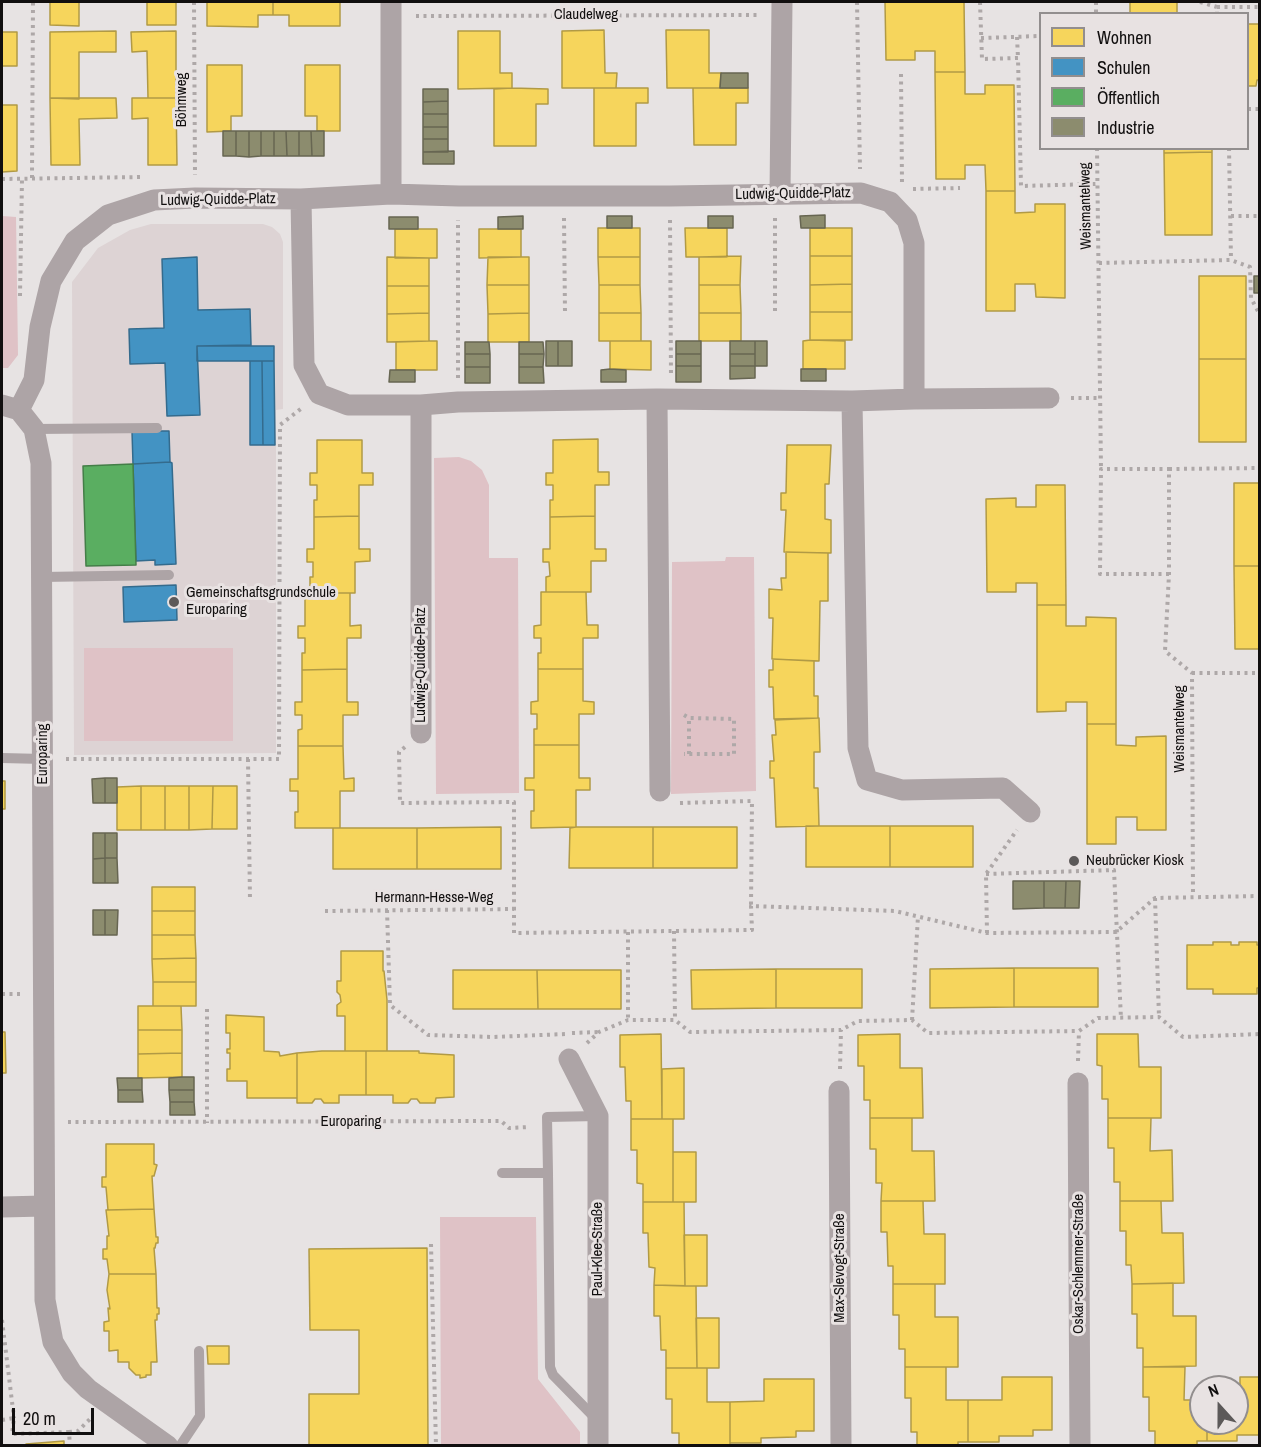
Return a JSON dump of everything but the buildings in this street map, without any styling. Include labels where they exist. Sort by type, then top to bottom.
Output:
[{"type":"street","points":[[780,194],[782,8]]},
{"type":"street","points":[[391,9],[391,194]]},
{"type":"street","name":"Ludwig-Quidde-Platz","points":[[10,407],[34,380],[40,327],[51,281],[75,241],[108,215],[154,200],[301,199],[391,194],[670,196],[861,193],[890,202],[907,220],[914,243],[914,399]]},
{"type":"street","points":[[301,199],[304,365],[319,394],[348,405],[664,399],[852,401],[1049,398]]},
{"type":"street","points":[[660,791],[664,399]]},
{"type":"street","points":[[852,401],[858,748],[867,780],[902,790],[1003,788],[1030,812]]},
{"type":"street","name":"Ludwig-Quidde-Platz","points":[[421,405],[421,733]]},
{"type":"street","name":"Europaring","points":[[10,407],[34,429],[41,463],[45,1300],[53,1342],[72,1373],[88,1389],[168,1446]]},
{"type":"street","name":"Paul-Klee-Straße","points":[[569,1059],[598,1116],[598,1446]]},
{"type":"street","name":"Oskar-Schlemmer-Straße","points":[[1078,1083],[1080,1446]]},
{"type":"street","name":"Max-Slevogt-Straße","points":[[839,1091],[841,1446]]},
{"type":"street","points":[[2,1207],[45,1206]]},
{"type":"lane","points":[[34,429],[157,428]]},
{"type":"lane","points":[[42,577],[170,575]]},
{"type":"lane","points":[[2,758],[43,759]]},
{"type":"lane","points":[[598,1116],[547,1118],[550,1367],[553,1375],[598,1420]]},
{"type":"lane","points":[[502,1173],[548,1173]]},
{"type":"lane","points":[[180,1446],[200,1416],[199,1351]]},
{"type":"path","points":[[32,178],[33,2]]},
{"type":"path","name":"Böhmweg","points":[[194,2],[195,198]]},
{"type":"path","points":[[856,2],[861,193]]},
{"type":"path","points":[[980,2],[982,59],[1018,58]]},
{"type":"path","points":[[1200,2],[1217,7],[1260,7]]},
{"type":"path","points":[[1217,7],[1217,12]]},
{"type":"path","name":"Claudelweg","points":[[391,9],[782,8]]},
{"type":"path","points":[[981,38],[1039,36]]},
{"type":"path","points":[[1017,37],[1021,186],[1096,184]]},
{"type":"path","points":[[902,74],[902,190],[960,188]]},
{"type":"path","name":"Weismantelweg","points":[[1096,150],[1101,469],[1100,574],[1169,574]]},
{"type":"path","points":[[1229,150],[1232,260],[1250,267],[1251,298],[1260,315]]},
{"type":"path","points":[[2,179],[148,177]]},
{"type":"path","points":[[776,313],[775,215],[780,194]]},
{"type":"path","points":[[458,402],[459,196]]},
{"type":"path","points":[[564,196],[565,313]]},
{"type":"path","points":[[664,399],[670,196]]},
{"type":"path","points":[[1231,216],[1260,216]]},
{"type":"path","name":"Weismantelweg","points":[[1099,263],[1232,260]]},
{"type":"path","points":[[43,759],[279,759],[280,425],[319,394]]},
{"type":"path","points":[[1101,469],[1260,468]]},
{"type":"path","name":"Weismantelweg","points":[[1169,469],[1169,574],[1165,651],[1192,673],[1193,897]]},
{"type":"path","points":[[1192,673],[1260,673]]},
{"type":"path","points":[[660,714],[682,714],[689,718],[734,719],[734,754],[660,752]]},
{"type":"path","points":[[688,754],[689,718]]},
{"type":"path","name":"Ludwig-Quidde-Platz","points":[[421,733],[399,752],[400,803],[514,802],[514,909]]},
{"type":"path","points":[[248,759],[250,900]]},
{"type":"path","points":[[660,791],[661,804],[752,801],[751,906],[895,911],[987,933],[1116,932],[1155,897],[1260,896]]},
{"type":"path","points":[[987,933],[986,874],[1030,812]]},
{"type":"path","points":[[986,874],[1114,870],[1121,1019]]},
{"type":"path","points":[[1155,897],[1159,1017]]},
{"type":"path","name":"Hermann-Hesse-Weg","points":[[325,911],[514,909],[514,933],[628,932],[752,930],[751,906]]},
{"type":"path","points":[[387,910],[390,1005],[428,1035],[493,1037],[598,1032],[628,1020],[675,1020],[690,1032],[841,1030],[858,1021],[912,1020],[928,1033],[1079,1031],[1098,1018],[1159,1017],[1183,1037],[1260,1034]]},
{"type":"path","points":[[912,1020],[918,916]]},
{"type":"path","points":[[674,931],[675,1020]]},
{"type":"path","points":[[628,932],[628,1020]]},
{"type":"path","points":[[207,1009],[207,1123]]},
{"type":"path","points":[[839,1091],[841,1030]]},
{"type":"path","points":[[569,1059],[598,1032]]},
{"type":"path","name":"Europaring","points":[[44,1122],[501,1121],[509,1128],[548,1127]]},
{"type":"path","points":[[431,1244],[436,1446]]},
{"type":"path","points":[[2,1320],[14,1418],[12,1434],[69,1432],[70,1446]]},
{"type":"path","points":[[2,1420],[14,1418]]},
{"type":"shaded area","points":[[2,216],[16,217],[18,355],[8,368],[2,368]]},
{"type":"shaded area","name":"Gemeinschaftsgrundschule Europaring","points":[[151,224],[263,224],[272,227],[280,234],[283,242],[283,409],[276,410],[276,753],[74,755],[72,282],[98,248],[130,230]]},
{"type":"shaded area","points":[[459,457],[471,461],[482,470],[489,485],[489,558],[518,558],[519,793],[436,794],[434,458]]},
{"type":"shaded area","points":[[726,557],[754,557],[756,791],[671,794],[672,562],[725,561]]},
{"type":"shaded area","points":[[84,648],[233,648],[233,741],[84,741]]},
{"type":"shaded area","points":[[440,1217],[536,1217],[538,1379],[580,1432],[580,1445],[441,1445]]},
{"type":"place","name":"Gemeinschaftsgrundschule Europaring","points":[[174,602]]},
{"type":"place","name":"Neubrücker Kiosk","points":[[1074,861]]}]
